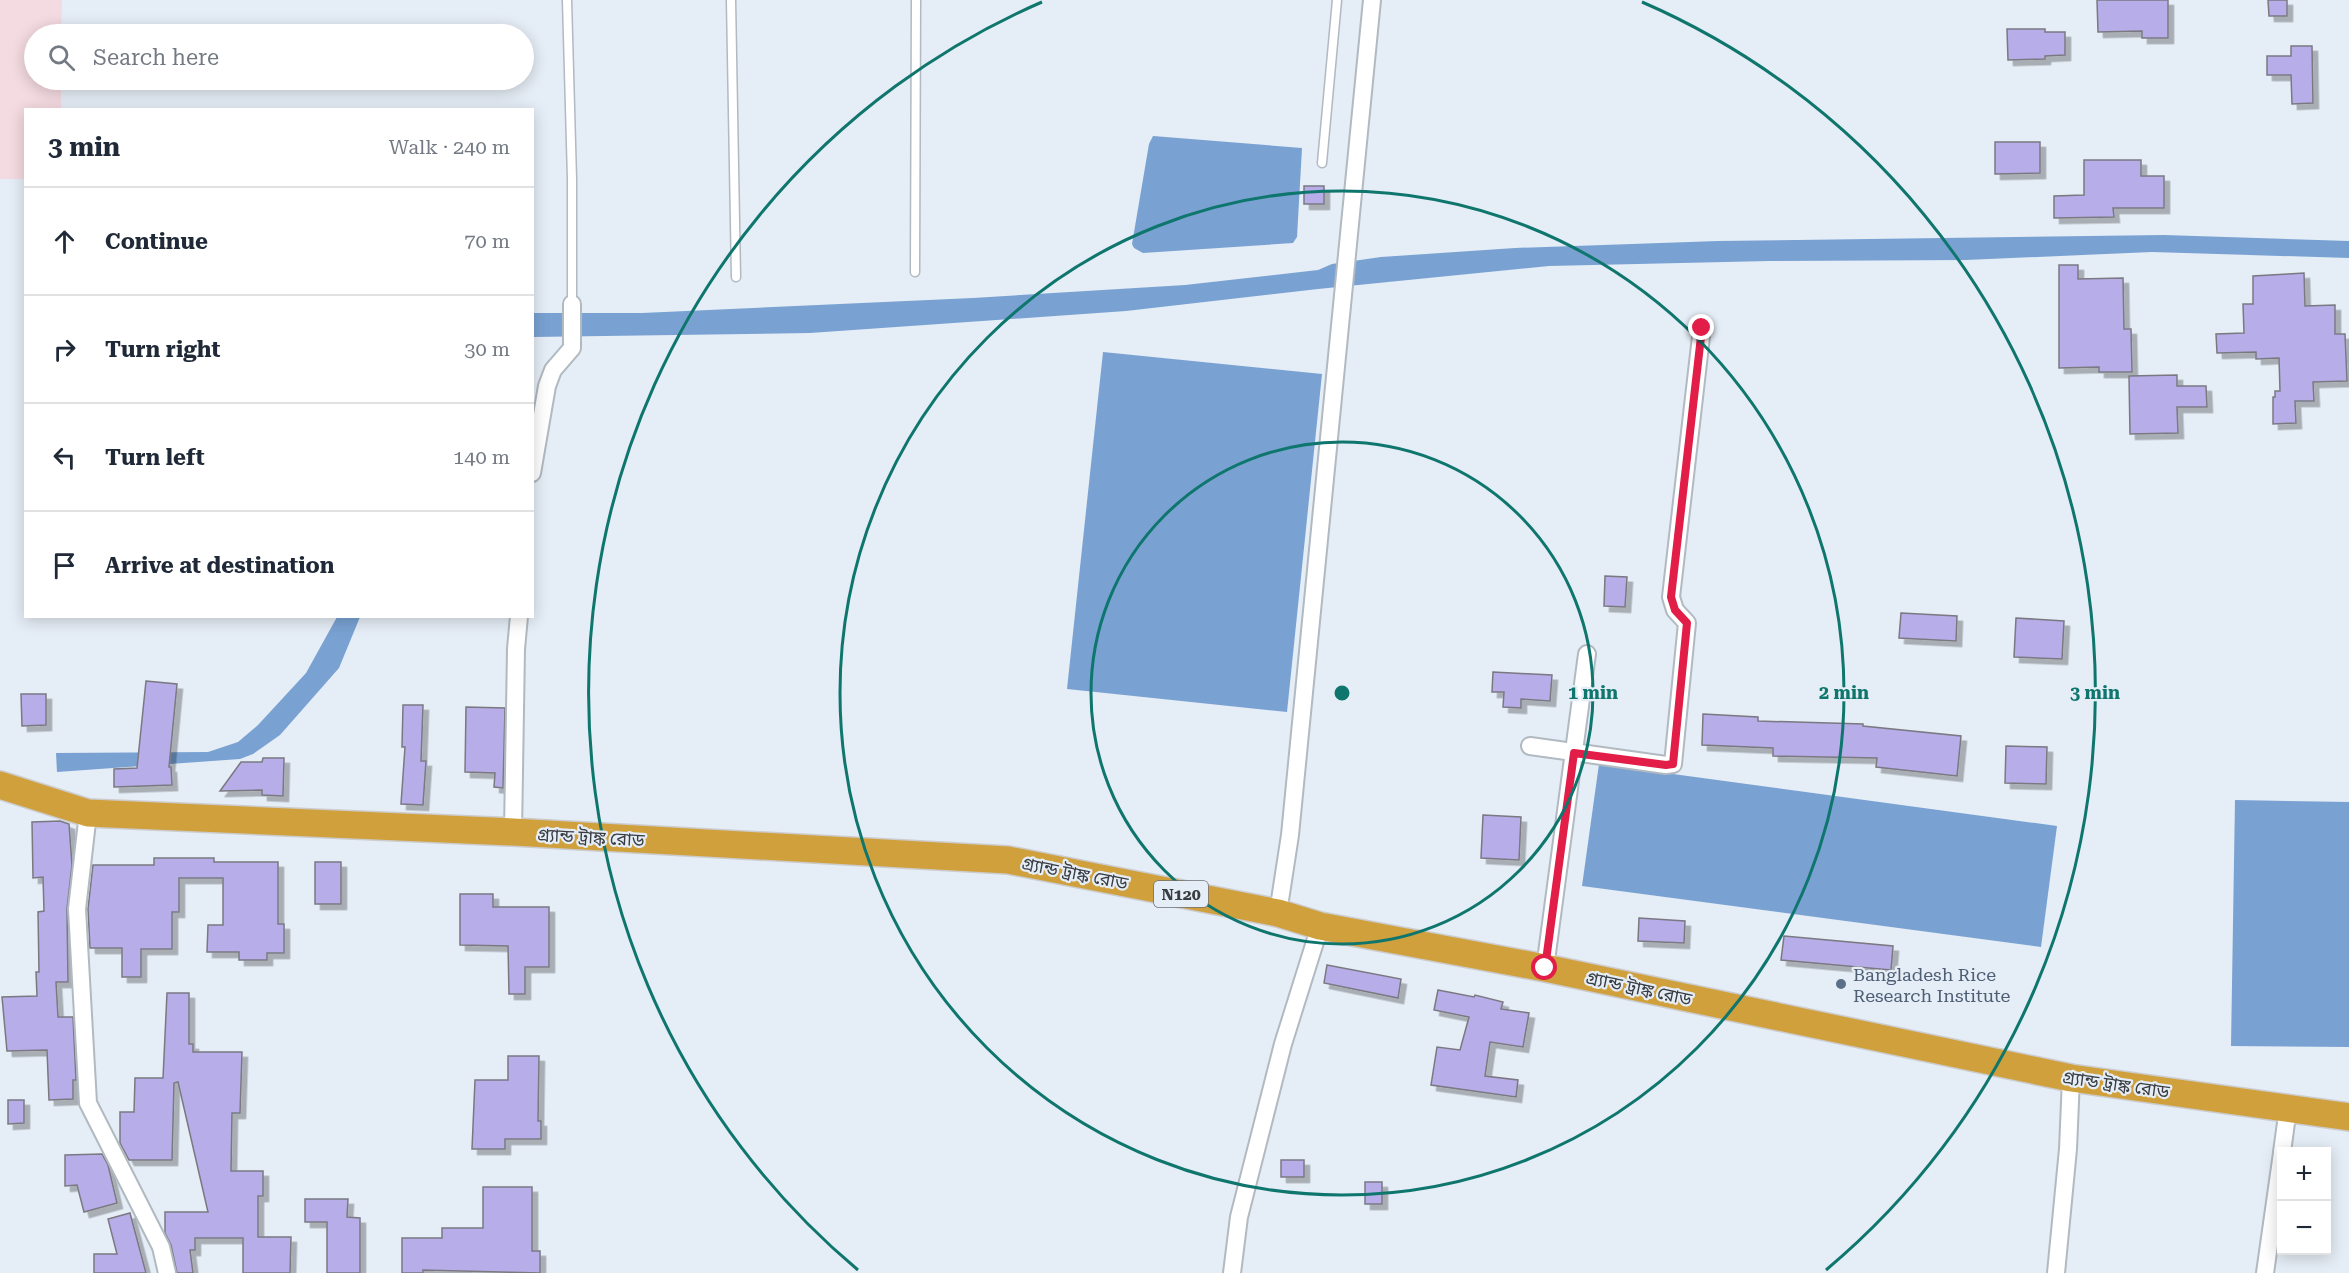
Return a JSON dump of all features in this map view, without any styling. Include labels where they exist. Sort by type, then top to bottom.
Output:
[{"type":"highway","name":"গ্র্যান্ড ট্রাঙ্ক রোড","points":[[0,785],[88,813],[513,832],[1008,860],[1278,913],[1320,926],[1545,968],[2071,1078],[2349,1117]]},
{"type":"street","points":[[1278,913],[1290,835],[1372,0]]},
{"type":"street","points":[[534,461],[547,386],[553,370],[572,348],[572,304]]},
{"type":"street","points":[[1530,746],[1666,765],[1673,764],[1687,623],[1675,610],[1671,597],[1702,328]]},
{"type":"street","points":[[513,832],[516,649],[519,618]]},
{"type":"street","points":[[1545,968],[1587,654]]},
{"type":"street","points":[[88,813],[77,909],[88,1103],[161,1247],[167,1273]]},
{"type":"street","points":[[1233,1273],[1239,1217],[1283,1044],[1320,926]]},
{"type":"street","points":[[2056,1273],[2068,1149],[2071,1078]]},
{"type":"street","points":[[2283,1147],[2288,1108]]},
{"type":"street","points":[[2265,1273],[2277,1188]]},
{"type":"lane","points":[[567,0],[572,179],[572,304]]},
{"type":"lane","points":[[731,0],[736,277]]},
{"type":"lane","points":[[915,272],[916,0]]},
{"type":"lane","points":[[1322,163],[1337,0]]},
{"type":"shaded area","points":[[0,0],[62,0],[61,24],[24,24],[24,90],[61,90],[61,108],[24,108],[24,179],[0,179]]},
{"type":"water","points":[[1153,136],[1302,148],[1297,237],[1293,243],[1143,253],[1134,248],[1132,244],[1149,144]]},
{"type":"water","points":[[2164,235],[2349,241],[2349,258],[2152,252],[1966,260],[1769,261],[1549,266],[1126,311],[810,333],[534,337],[534,313],[642,313],[973,298],[1185,285],[1318,270],[1332,264],[1381,257],[1515,248],[1718,241]]},
{"type":"water","points":[[1103,352],[1322,374],[1287,712],[1067,689]]},
{"type":"water","points":[[336,618],[360,618],[339,668],[280,735],[253,754],[240,759],[57,772],[56,753],[208,752],[238,742],[258,725],[306,673]]},
{"type":"water","points":[[1599,764],[2057,826],[2041,947],[1582,886]]},
{"type":"water","points":[[2235,800],[2349,802],[2349,1047],[2231,1046]]},
{"type":"building","points":[[2097,0],[2168,0],[2168,38],[2142,38],[2142,31],[2098,32]]},
{"type":"building","points":[[2268,0],[2287,0],[2287,16],[2269,16]]},
{"type":"building","points":[[2007,29],[2045,29],[2045,32],[2065,32],[2065,55],[2045,56],[2045,59],[2008,60]]},
{"type":"building","points":[[2291,46],[2312,46],[2313,103],[2292,104],[2291,75],[2267,75],[2267,56],[2291,56]]},
{"type":"building","points":[[1995,142],[2040,142],[2040,173],[1995,174]]},
{"type":"building","points":[[2084,160],[2141,160],[2141,176],[2164,176],[2164,208],[2113,208],[2114,217],[2054,218],[2054,196],[2084,195]]},
{"type":"building","points":[[1304,186],[1324,186],[1324,204],[1304,204]]},
{"type":"building","points":[[2059,265],[2078,265],[2078,279],[2123,278],[2124,329],[2131,329],[2132,372],[2099,372],[2099,367],[2059,368]]},
{"type":"building","points":[[2304,273],[2305,306],[2335,305],[2335,334],[2345,334],[2347,381],[2313,382],[2314,401],[2295,401],[2296,423],[2273,424],[2273,397],[2275,397],[2275,391],[2280,391],[2279,358],[2256,359],[2256,352],[2217,353],[2216,334],[2244,333],[2243,304],[2253,304],[2253,276]]},
{"type":"building","points":[[2177,375],[2177,386],[2206,386],[2207,407],[2177,407],[2178,433],[2130,434],[2129,376]]},
{"type":"building","points":[[1605,576],[1627,577],[1625,607],[1604,606]]},
{"type":"building","points":[[1901,613],[1957,616],[1956,641],[1899,638]]},
{"type":"building","points":[[2016,618],[2064,621],[2062,659],[2014,657]]},
{"type":"building","points":[[1493,672],[1552,675],[1550,701],[1521,699],[1521,708],[1503,707],[1504,692],[1492,692]]},
{"type":"building","points":[[146,681],[177,684],[169,767],[171,767],[172,785],[114,787],[114,769],[137,768]]},
{"type":"building","points":[[21,694],[46,694],[46,725],[22,726]]},
{"type":"building","points":[[403,705],[423,705],[421,761],[426,761],[423,805],[401,804],[405,747],[402,747]]},
{"type":"building","points":[[466,707],[505,708],[503,788],[494,787],[495,773],[465,772]]},
{"type":"building","points":[[1703,714],[1758,717],[1758,721],[1863,724],[1863,726],[1961,736],[1957,776],[1876,767],[1877,758],[1773,756],[1773,748],[1702,745]]},
{"type":"building","points":[[2006,746],[2047,747],[2046,784],[2005,783]]},
{"type":"building","points":[[263,758],[284,758],[283,796],[262,795],[262,790],[220,791],[241,762],[262,762]]},
{"type":"building","points":[[1483,815],[1521,817],[1519,860],[1481,858]]},
{"type":"building","points":[[60,821],[69,824],[72,865],[67,909],[68,982],[56,982],[58,1017],[73,1017],[76,1080],[73,1080],[73,1099],[49,1100],[47,1050],[7,1051],[2,997],[37,996],[38,912],[44,911],[43,877],[33,878],[32,822]]},
{"type":"building","points":[[154,858],[214,858],[214,862],[278,862],[278,924],[284,924],[284,953],[267,953],[267,960],[239,960],[239,952],[207,952],[208,925],[223,925],[223,878],[179,878],[179,912],[172,912],[172,949],[141,949],[141,977],[122,977],[122,948],[90,948],[88,909],[93,865],[154,865]]},
{"type":"building","points":[[315,862],[341,862],[341,904],[315,904]]},
{"type":"building","points":[[460,894],[493,894],[493,907],[549,907],[549,967],[525,967],[525,994],[509,994],[508,946],[460,945]]},
{"type":"building","points":[[1639,918],[1685,921],[1684,943],[1638,941]]},
{"type":"building","points":[[1784,936],[1893,946],[1891,970],[1781,960]]},
{"type":"building","points":[[1327,965],[1401,979],[1398,998],[1324,983]]},
{"type":"building","points":[[1438,990],[1474,997],[1475,995],[1503,1002],[1501,1009],[1529,1013],[1523,1047],[1490,1042],[1485,1076],[1518,1080],[1516,1097],[1431,1085],[1437,1047],[1460,1050],[1469,1017],[1434,1010]]},
{"type":"building","points":[[167,993],[189,993],[189,1044],[193,1044],[193,1052],[242,1052],[240,1113],[232,1113],[231,1171],[263,1171],[263,1196],[258,1196],[258,1237],[291,1237],[290,1273],[243,1273],[243,1238],[195,1238],[195,1250],[190,1250],[193,1273],[177,1273],[171,1245],[165,1233],[165,1212],[208,1212],[178,1082],[174,1083],[172,1160],[129,1160],[120,1143],[120,1112],[134,1112],[135,1078],[163,1078]]},
{"type":"building","points":[[508,1056],[539,1056],[538,1121],[541,1121],[541,1139],[505,1139],[505,1149],[472,1149],[475,1080],[508,1080]]},
{"type":"building","points":[[8,1100],[24,1100],[24,1123],[8,1124]]},
{"type":"building","points":[[102,1154],[108,1165],[117,1203],[84,1212],[77,1185],[65,1186],[65,1155]]},
{"type":"building","points":[[1281,1160],[1304,1160],[1304,1177],[1281,1177]]},
{"type":"building","points":[[1365,1182],[1382,1182],[1382,1204],[1365,1204]]},
{"type":"building","points":[[483,1187],[532,1187],[532,1251],[540,1251],[540,1273],[423,1270],[423,1273],[402,1273],[402,1238],[442,1238],[442,1228],[483,1228]]},
{"type":"building","points":[[305,1199],[348,1199],[347,1217],[360,1218],[360,1273],[327,1273],[327,1222],[305,1222]]},
{"type":"building","points":[[130,1213],[146,1273],[94,1273],[94,1254],[117,1254],[108,1219]]},
{"type":"place","name":"Bangladesh Rice Research Institute","points":[[1841,984]]},
{"type":"route","points":[[1545,968],[1574,753],[1673,764],[1687,623],[1675,610],[1671,597],[1702,328]]}]
